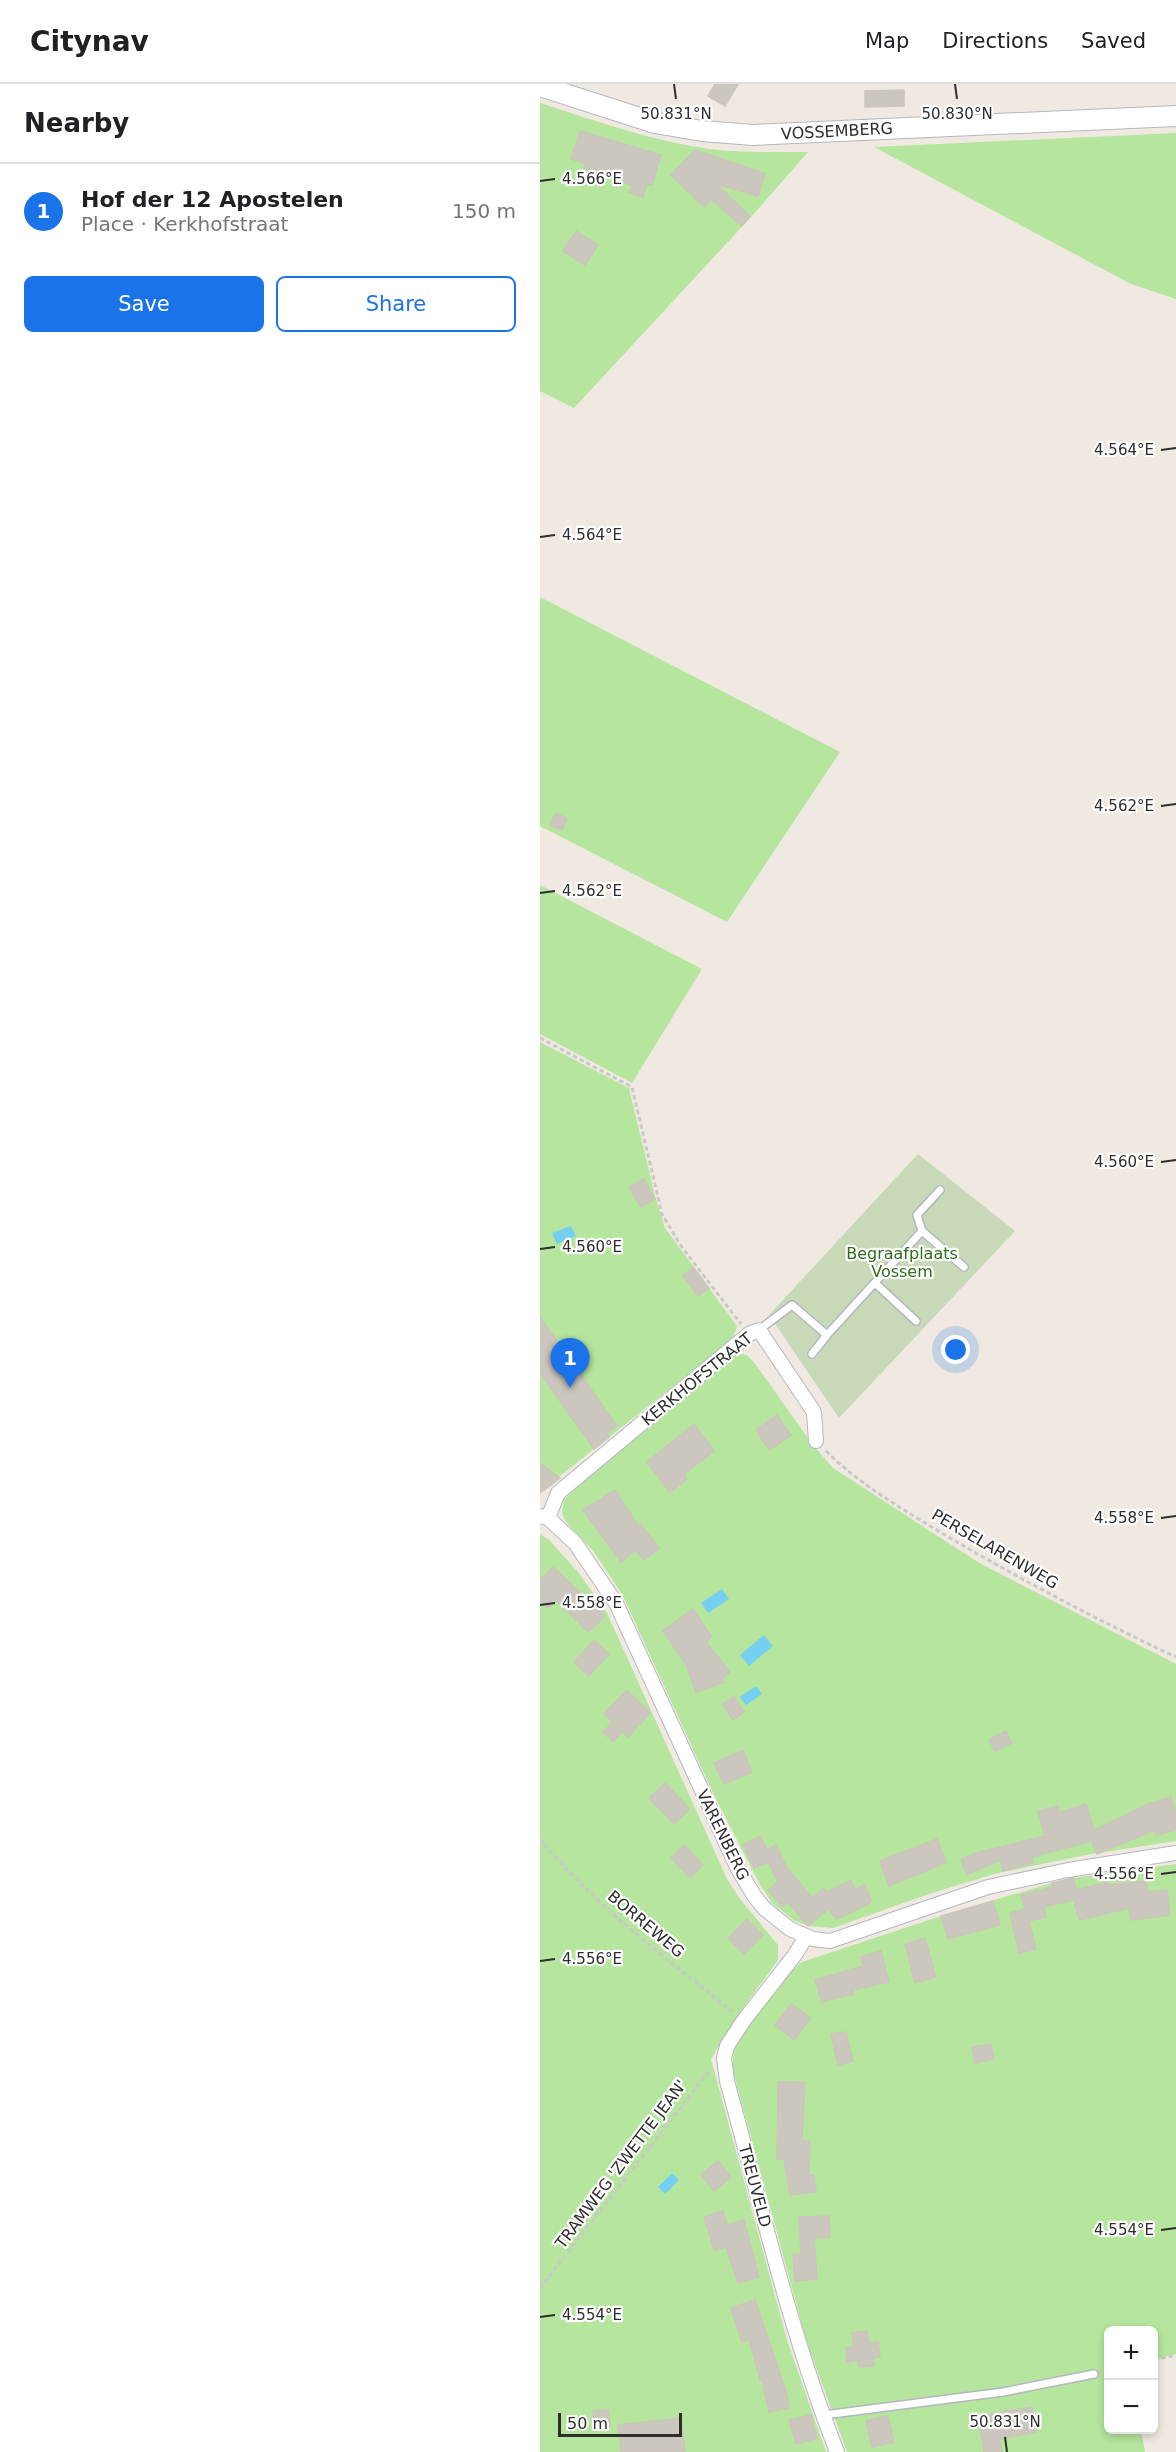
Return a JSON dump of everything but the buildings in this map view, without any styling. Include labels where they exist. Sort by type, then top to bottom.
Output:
[{"type":"street","name":"VOSSEMBERG","points":[[540,86],[655,123],[736,134],[1176,116]]},
{"type":"street","name":"KERKHOFSTRAAT","points":[[544,1517],[558,1493],[754,1332],[814,1412],[816,1441]]},
{"type":"street","name":"VARENBERG","points":[[544,1517],[580,1550],[616,1603],[746,1884],[765,1909],[790,1929],[806,1937],[830,1941],[988,1887],[1068,1870],[1176,1853]]},
{"type":"street","points":[[724,2058],[727,2046],[744,2020],[795,1956],[806,1937]]},
{"type":"street","name":"TREUVELD","points":[[724,2058],[727,2081],[786,2298],[822,2415],[837,2452]]},
{"type":"lane","points":[[940,1190],[917,1215],[922,1231],[964,1267]]},
{"type":"lane","points":[[812,1354],[922,1231]]},
{"type":"lane","points":[[875,1283],[916,1321]]},
{"type":"lane","points":[[754,1332],[792,1305],[827,1335]]},
{"type":"lane","points":[[822,2415],[1003,2392],[1094,2374]]},
{"type":"path","points":[[540,1038],[632,1088],[662,1214],[681,1246],[754,1332]]},
{"type":"path","name":"PERSELARENWEG","points":[[816,1441],[845,1470],[922,1521],[996,1565],[1113,1627],[1176,1657]]},
{"type":"path","name":"BORREWEG","points":[[540,1839],[556,1858],[617,1918],[744,2020]]},
{"type":"path","name":"TRAMWEG 'ZWETTE JEAN'","points":[[540,2288],[704,2074],[724,2058]]},
{"type":"path","points":[[1158,2359],[1176,2355]]},
{"type":"green space","points":[[540,103],[624,130],[688,145],[734,151],[808,152],[574,408],[540,391]]},
{"type":"green space","points":[[1176,133],[1176,299],[1131,284],[874,147]]},
{"type":"green space","points":[[540,597],[840,752],[727,922],[540,826]]},
{"type":"green space","points":[[540,885],[702,969],[632,1083],[540,1034]]},
{"type":"green space","points":[[540,1042],[629,1088],[665,1228],[737,1326],[733,1339],[556,1479],[540,1469]]},
{"type":"green space","name":"Begraafplaats Vossem","points":[[918,1154],[1015,1231],[839,1418],[769,1315]]},
{"type":"green space","points":[[747,1355],[756,1365],[812,1444],[833,1468],[981,1564],[1176,1664],[1176,1841],[1086,1855],[994,1874],[833,1928],[808,1926],[795,1921],[772,1903],[759,1883],[714,1795],[622,1594],[594,1552],[566,1522],[562,1513],[564,1500],[592,1472],[733,1356]]},
{"type":"green space","points":[[540,1534],[549,1540],[578,1572],[607,1613],[727,1879],[740,1899],[778,1945],[778,1960],[740,2012],[711,2059],[787,2340],[826,2452],[540,2452]]},
{"type":"green space","points":[[1176,1864],[1176,2354],[1158,2359],[1158,2326],[1104,2326],[1104,2434],[1142,2434],[1145,2452],[847,2452],[807,2343],[734,2075],[733,2059],[737,2043],[767,2000],[802,1962],[941,1916],[1073,1878]]},
{"type":"water","points":[[571,1226],[576,1236],[557,1244],[552,1233]]},
{"type":"water","points":[[722,1589],[729,1599],[708,1613],[701,1603]]},
{"type":"water","points":[[764,1635],[773,1646],[749,1666],[740,1655]]},
{"type":"water","points":[[756,1686],[762,1694],[746,1705],[740,1697]]},
{"type":"water","points":[[672,2173],[679,2180],[665,2194],[658,2187]]},
{"type":"place","name":"Hof der 12 Apostelen","points":[[570,1388]]}]
